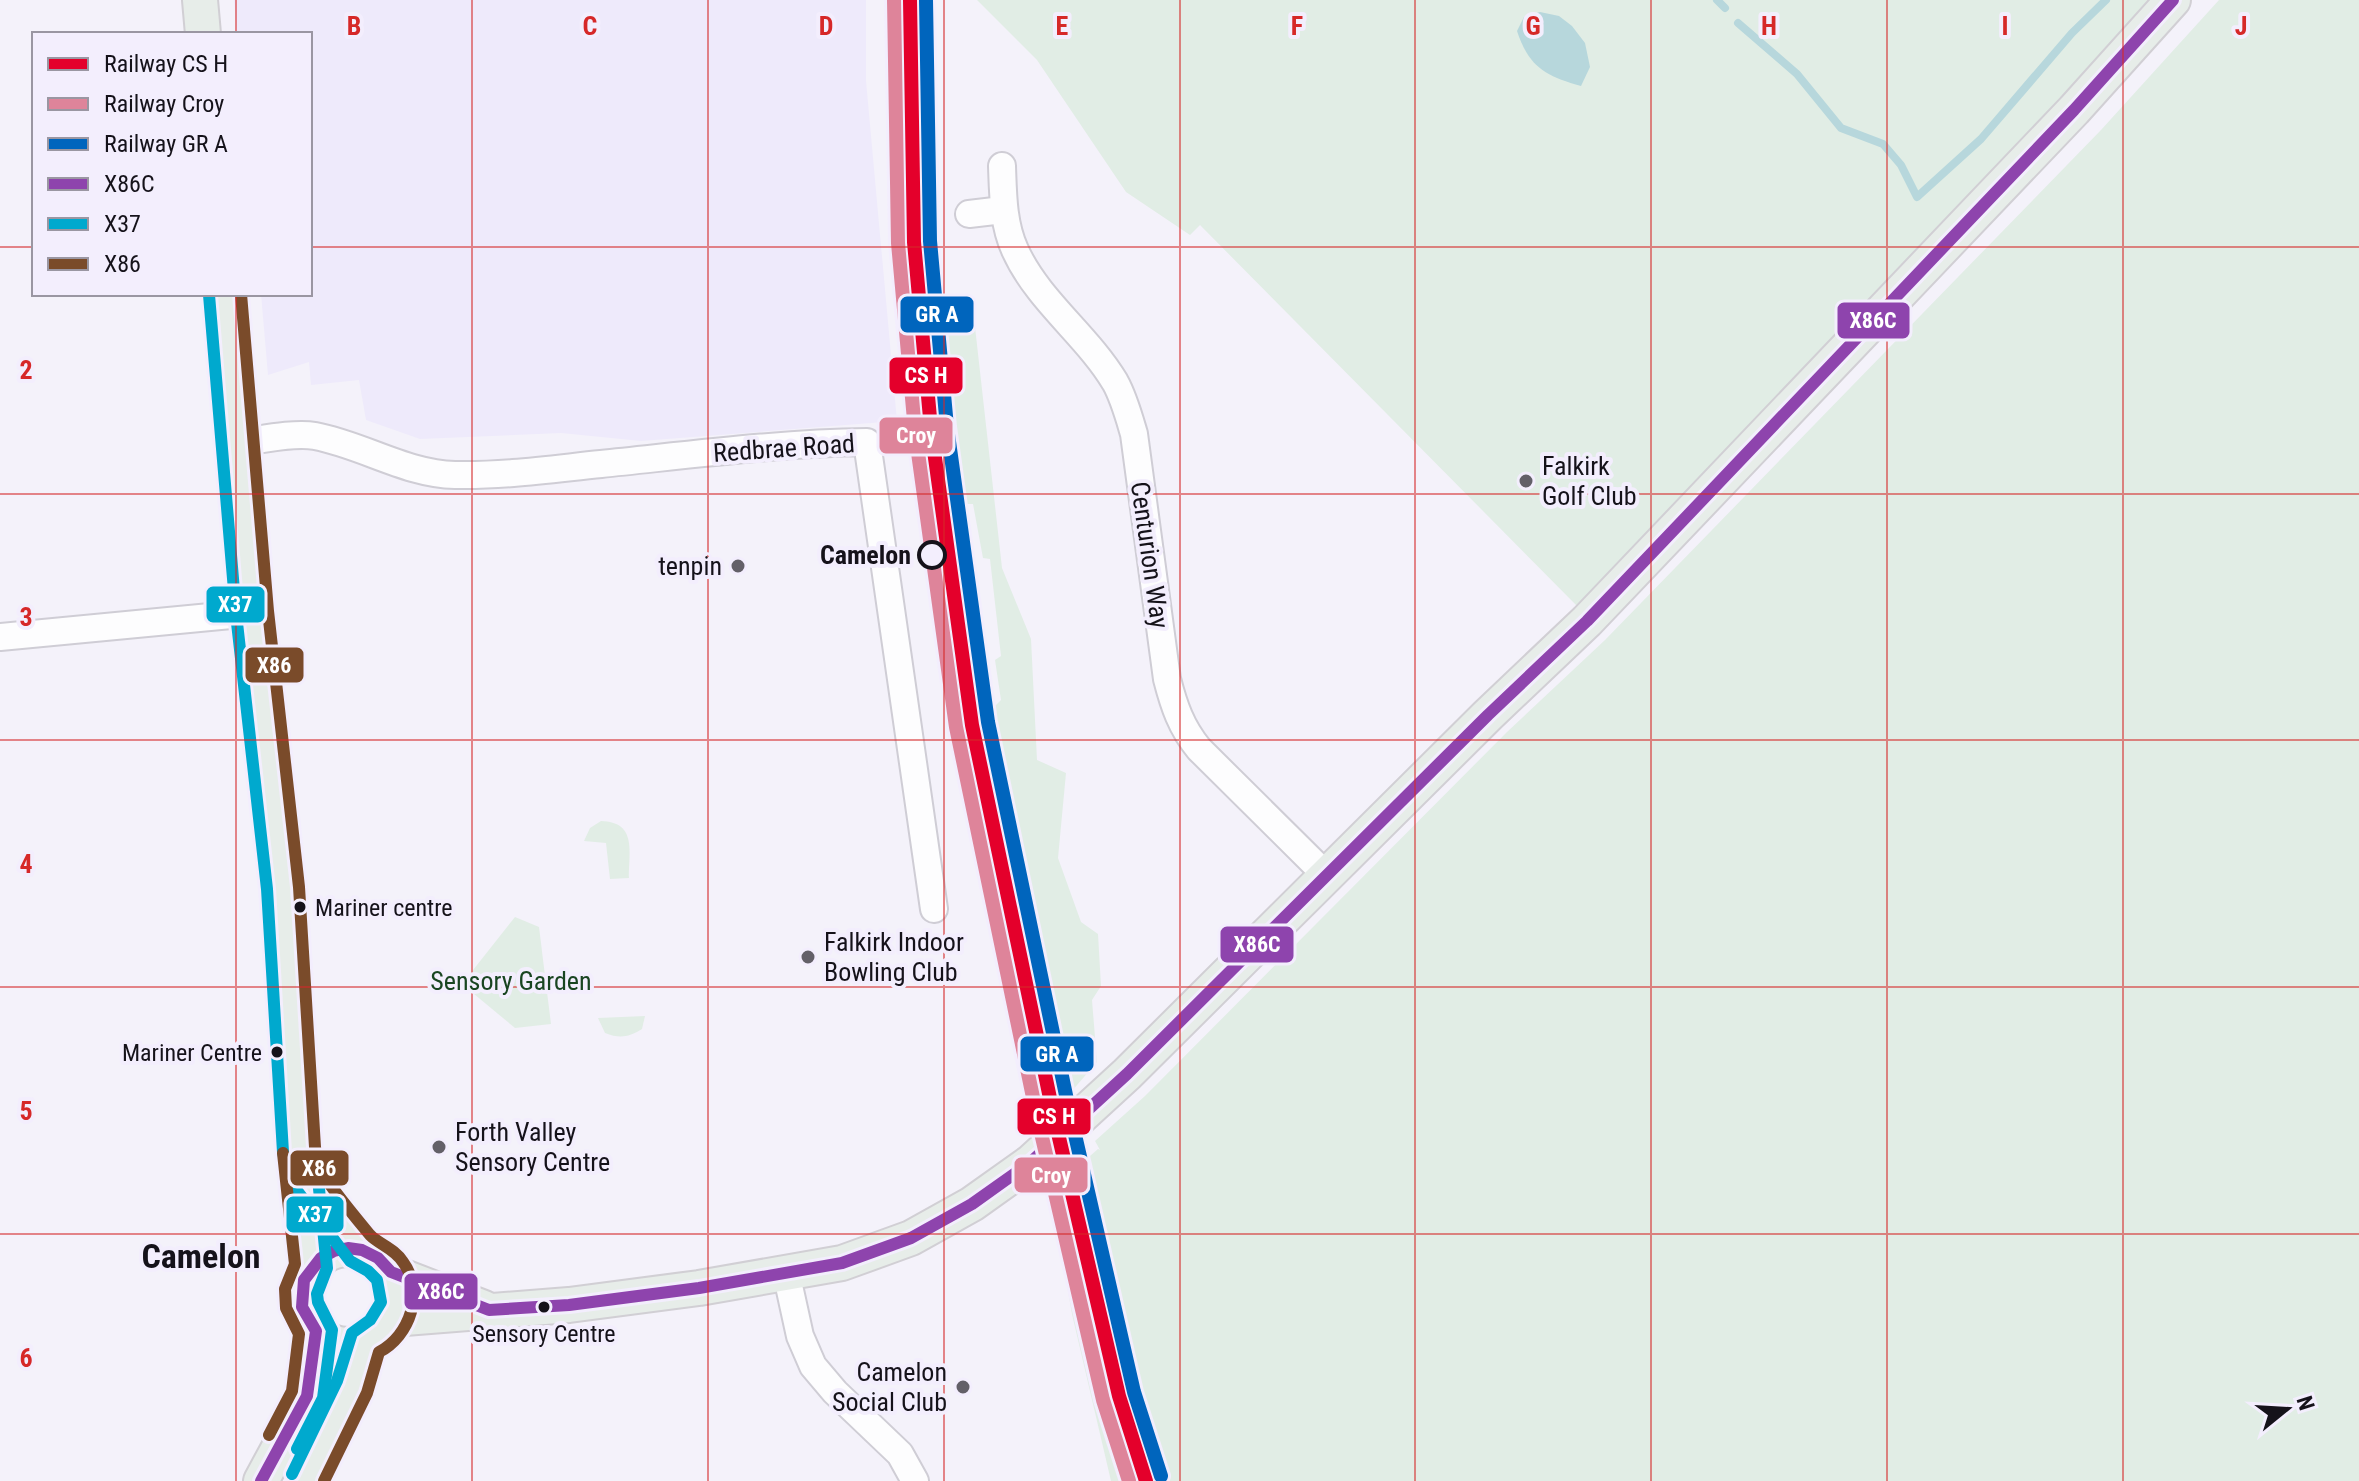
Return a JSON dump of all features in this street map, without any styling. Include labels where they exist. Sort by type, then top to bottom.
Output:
[{"type":"main road","points":[[200,0],[203,32]]},
{"type":"main road","points":[[306,1481],[379,1330],[397,1304],[391,1272],[378,1258],[362,1250],[348,1248],[334,1251],[321,1258],[304,1280],[302,1307],[316,1331],[340,1344],[379,1330],[489,1310],[569,1305],[699,1288],[842,1263],[911,1238],[972,1204],[1031,1162],[1127,1074],[1488,715],[1587,621],[2074,110],[2173,0]]},
{"type":"main road","points":[[225,296],[252,613],[283,888],[299,1149],[311,1268]]},
{"type":"main road","points":[[303,1172],[362,1250]]},
{"type":"main road","points":[[391,1272],[489,1310]]},
{"type":"main road","points":[[261,1481],[307,1396],[316,1331]]},
{"type":"street","name":"Centurion Way","points":[[1002,166],[1003,210],[1015,250],[1037,287],[1107,371],[1126,406],[1134,434],[1167,679],[1175,711],[1185,732],[1199,749],[1328,877]]},
{"type":"street","points":[[969,214],[1003,210]]},
{"type":"street","name":"Redbrae Road","points":[[237,443],[312,435],[369,451],[416,471],[453,475],[530,473],[797,445],[867,442],[934,909]]},
{"type":"street","points":[[0,637],[252,613]]},
{"type":"street","points":[[786,1272],[800,1336],[813,1366],[835,1392],[900,1454],[915,1481]]},
{"type":"shaded area","points":[[234,0],[866,0],[866,81],[897,421],[641,441],[561,433],[420,439],[366,420],[359,380],[311,385],[309,362],[268,375],[261,296],[312,296],[312,32],[237,32]]},
{"type":"green space","name":"Falkirk Golf Club","points":[[977,0],[2150,0],[2002,161],[1577,606],[1200,225],[1190,235],[1126,192],[1037,60]]},
{"type":"green space","points":[[2219,0],[2359,0],[2359,1481],[1167,1481],[1130,1367],[1082,1163],[1100,1150],[1095,1141],[1145,1096],[1507,732],[1605,640],[2101,130]]},
{"type":"green space","points":[[974,318],[1002,568],[1031,639],[1037,760],[1066,773],[1058,858],[1081,922],[1098,934],[1101,986],[1092,1000],[1097,1062],[1071,1092],[1063,1093],[1023,907],[1034,898],[994,707],[1001,700],[995,660],[1001,656],[990,559],[983,558],[973,504],[964,504],[943,327]]},
{"type":"green space","points":[[601,821],[613,823],[626,832],[630,848],[629,878],[610,879],[606,843],[584,841],[590,828]]},
{"type":"green space","name":"Sensory Garden","points":[[515,917],[539,927],[551,1024],[515,1028],[462,984]]},
{"type":"green space","points":[[645,1016],[642,1029],[620,1036],[605,1033],[598,1018]]},
{"type":"green space","points":[[1065,1273],[1081,1285],[1115,1424],[1134,1481],[1111,1481]]},
{"type":"water","points":[[1540,12],[1559,16],[1572,26],[1585,43],[1590,67],[1581,86],[1548,74],[1527,53],[1517,31],[1524,17]]},
{"type":"waterway","points":[[1717,0],[1725,8]]},
{"type":"waterway","points":[[1738,23],[1797,74],[1841,128],[1883,144],[1901,165],[1917,197],[1981,139],[2072,33],[2106,0]]},
{"type":"transit line","points":[[910,0],[914,242],[931,429],[972,725],[1051,1103],[1119,1396],[1146,1481]]},
{"type":"transit line","points":[[926,0],[930,241],[947,427],[988,722],[1067,1100],[1134,1392],[1161,1476]]},
{"type":"transit line","name":"X86C","points":[[261,1481],[307,1396],[316,1331],[302,1307],[304,1280],[321,1258],[334,1251],[348,1248],[362,1250],[378,1258],[391,1272],[489,1310],[569,1305],[699,1288],[842,1263],[911,1238],[972,1204],[1031,1162],[1127,1074],[1488,715],[1587,621],[2074,110],[2173,0]]},
{"type":"transit line","name":"X37","points":[[209,296],[236,614],[267,889],[283,1152],[289,1180],[350,1261],[377,1280],[381,1302],[370,1320],[352,1333],[337,1381],[292,1474]]},
{"type":"transit line","name":"X86","points":[[241,296],[268,611],[299,887],[316,1159],[327,1180],[370,1235],[399,1257],[410,1274],[413,1286],[411,1312],[406,1324],[390,1345],[379,1352],[367,1393],[324,1481]]},
{"type":"transit line","name":"X37","points":[[297,1449],[323,1398],[332,1330],[317,1294],[327,1268],[315,1149]]},
{"type":"transit line","name":"X86","points":[[269,1435],[292,1391],[299,1334],[286,1308],[285,1289],[295,1264],[283,1153]]},
{"type":"rail line","name":"Croy","points":[[894,0],[898,243],[915,431],[956,727],[1035,1107],[1103,1400],[1129,1481]]},
{"type":"place","name":"Falkirk Golf Club","points":[[1526,481]]},
{"type":"place","name":"Camelon","points":[[932,555]]},
{"type":"place","name":"tenpin","points":[[738,566]]},
{"type":"place","name":"Mariner centre","points":[[300,907]]},
{"type":"place","name":"Falkirk Indoor Bowling Club","points":[[808,957]]},
{"type":"place","name":"Mariner Centre","points":[[277,1052]]},
{"type":"place","name":"Forth Valley Sensory Centre","points":[[439,1147]]},
{"type":"place","name":"Sensory Centre","points":[[544,1307]]},
{"type":"place","name":"Camelon Social Club","points":[[963,1387]]},
{"type":"district","name":"Camelon","points":[[201,1256]]}]
